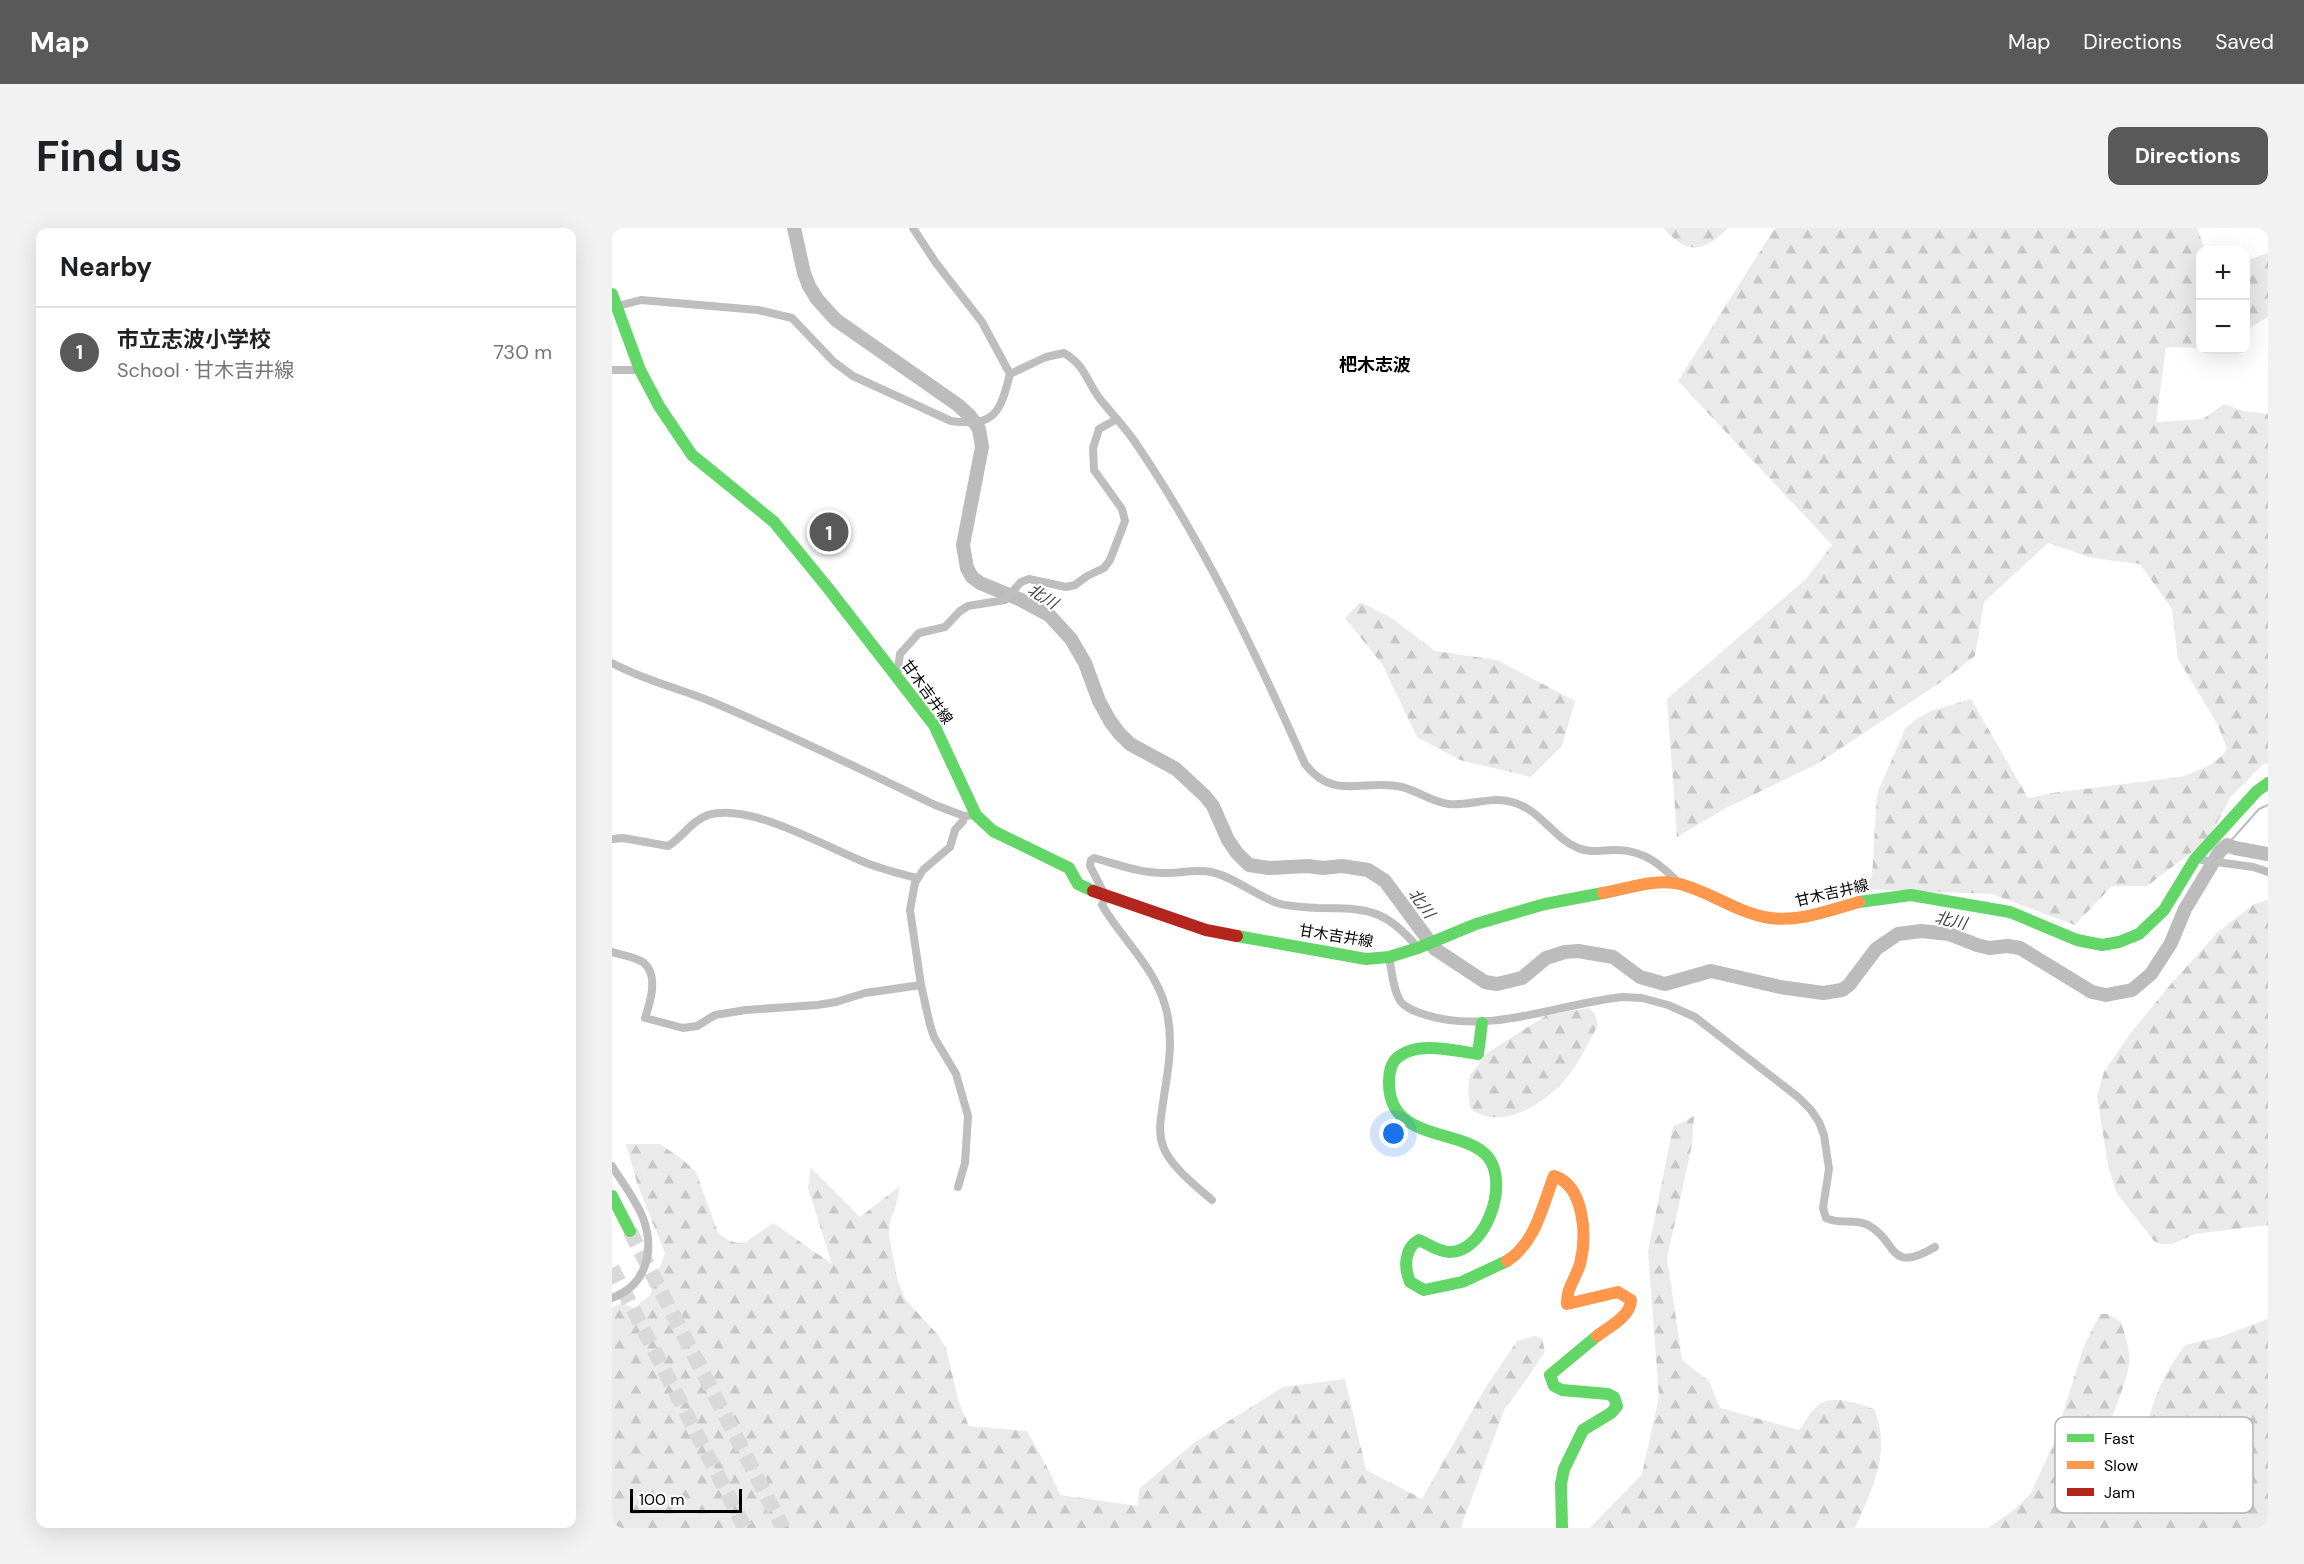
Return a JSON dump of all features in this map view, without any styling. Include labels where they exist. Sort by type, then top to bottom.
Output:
[{"type":"main road","name":"甘木吉井線","points":[[615,300],[640,370],[659,405],[692,455],[774,522],[897,675],[934,725],[947,750],[970,816],[993,831],[1069,868],[1078,884],[1106,897],[1206,930],[1366,959],[1389,957],[1418,948],[1476,924],[1545,904],[1662,882],[1680,884],[1748,913],[1771,918],[1800,918],[1865,900],[1911,895],[2010,912],[2077,940],[2102,945],[2119,942],[2139,934],[2164,910],[2195,859],[2257,791],[2268,783]]},
{"type":"main road","points":[[1482,1023],[1478,1054],[1437,1048],[1404,1053],[1396,1058],[1388,1080],[1391,1098],[1411,1125],[1429,1134],[1474,1145],[1488,1155],[1496,1168],[1498,1185],[1496,1200],[1483,1228],[1460,1251],[1449,1252],[1419,1240],[1415,1241],[1409,1248],[1406,1260],[1409,1280],[1415,1287],[1424,1290],[1441,1287],[1499,1267],[1514,1258],[1528,1242],[1554,1176],[1565,1179],[1573,1189],[1578,1201],[1583,1238],[1580,1263],[1566,1296],[1567,1304],[1618,1292],[1631,1300],[1631,1306],[1624,1315],[1550,1375],[1554,1386],[1562,1390],[1608,1394],[1614,1398],[1617,1406],[1611,1413],[1583,1430],[1575,1451],[1564,1469],[1561,1484],[1562,1528]]},
{"type":"main road","points":[[612,1196],[630,1231]]},
{"type":"street","points":[[615,300],[641,300],[783,314],[792,318],[834,362],[854,376],[951,421],[967,423],[986,421],[995,415],[1003,402],[1010,374],[982,322],[936,263],[913,228]]},
{"type":"street","points":[[1010,374],[1046,357],[1064,353],[1076,360],[1084,369],[1098,396],[1136,443],[1206,556],[1311,773],[1337,786],[1349,788],[1400,786],[1450,804],[1495,799],[1510,801],[1525,806],[1564,839],[1579,848],[1593,852],[1619,849],[1648,857],[1661,865],[1680,884]]},
{"type":"street","points":[[612,370],[640,370]]},
{"type":"street","points":[[897,675],[900,654],[914,636],[945,627],[968,606],[1005,600],[1021,582],[1029,579],[1066,587],[1075,585],[1104,568],[1116,546],[1125,521],[1122,509],[1094,470],[1092,456],[1099,429],[1117,419]]},
{"type":"street","points":[[612,663],[637,675],[742,715],[970,816]]},
{"type":"street","points":[[612,839],[638,839],[668,846],[701,818],[730,812],[777,825],[868,864],[917,879]]},
{"type":"street","points":[[958,1187],[965,1162],[968,1116],[956,1074],[934,1037],[921,985],[910,910],[917,879],[922,870],[950,847],[955,830],[970,816]]},
{"type":"street","points":[[1212,1200],[1183,1174],[1163,1148],[1160,1132],[1170,1058],[1170,1035],[1166,1008],[1154,980],[1114,926],[1102,905],[1106,897],[1090,867],[1091,860],[1094,858],[1143,871],[1166,873],[1197,870],[1214,873],[1276,903],[1309,908],[1364,909],[1394,923],[1418,948]]},
{"type":"street","points":[[2195,859],[2253,867],[2268,872]]},
{"type":"street","points":[[612,952],[643,962],[650,972],[652,987],[645,1018],[683,1028],[697,1026],[715,1015],[746,1010],[817,1005],[865,993],[921,985]]},
{"type":"street","points":[[1389,957],[1397,993],[1402,1002],[1408,1008],[1439,1019],[1482,1023],[1622,997],[1642,998],[1683,1011],[1719,1035],[1751,1063],[1798,1097],[1819,1122],[1824,1134],[1829,1169],[1823,1208],[1826,1218],[1833,1221],[1861,1222],[1869,1226],[1902,1257],[1921,1255],[1935,1247]]},
{"type":"street","points":[[612,1166],[642,1215],[649,1238],[645,1267],[636,1284],[621,1295],[612,1298]]},
{"type":"green space","points":[[1664,228],[1728,228],[1711,242],[1696,248],[1680,243]]},
{"type":"green space","points":[[1775,228],[2197,228],[2204,246],[2196,246],[2196,348],[2166,347],[2156,422],[2203,419],[2224,404],[2243,411],[2268,414],[2268,763],[2263,764],[2230,798],[2208,840],[2147,886],[2112,886],[2075,925],[1992,894],[1861,889],[1872,877],[1877,794],[1905,729],[1916,719],[1931,711],[1971,699],[2028,798],[2181,777],[2212,763],[2227,749],[2218,725],[2178,659],[2172,609],[2140,564],[2092,558],[2048,543],[1984,602],[1975,656],[1941,682],[1817,764],[1726,808],[1677,837],[1667,699],[1806,579],[1832,545],[1678,381]]},
{"type":"green space","points":[[2268,253],[2268,317],[2250,328],[2250,300],[2250,260]]},
{"type":"green space","points":[[1360,602],[1390,617],[1435,651],[1497,660],[1575,701],[1562,746],[1531,777],[1460,760],[1417,737],[1382,664],[1345,618]]},
{"type":"green space","points":[[2268,900],[2268,1225],[2194,1234],[2173,1244],[2162,1244],[2154,1241],[2116,1192],[2108,1165],[2097,1096],[2104,1072],[2130,1034],[2218,932],[2254,904]]},
{"type":"green space","points":[[1589,1008],[1595,1014],[1598,1025],[1574,1068],[1555,1090],[1532,1106],[1507,1116],[1481,1115],[1470,1108],[1468,1089],[1470,1075],[1487,1053],[1547,1015]]},
{"type":"green space","points":[[1694,1116],[1692,1145],[1667,1258],[1682,1360],[1709,1381],[1720,1408],[1799,1430],[1814,1409],[1829,1401],[1844,1400],[1874,1409],[1881,1440],[1878,1470],[1855,1528],[1590,1528],[1642,1474],[1659,1397],[1648,1251],[1673,1127]]},
{"type":"green space","points":[[626,1144],[660,1144],[696,1172],[718,1233],[728,1240],[737,1243],[746,1242],[773,1223],[832,1264],[808,1188],[811,1168],[860,1217],[900,1186],[890,1220],[889,1236],[897,1278],[905,1299],[938,1335],[946,1348],[959,1403],[969,1426],[1027,1431],[1060,1495],[1138,1506],[1139,1489],[1195,1442],[1283,1387],[1345,1379],[1366,1470],[1422,1499],[1486,1387],[1517,1341],[1535,1336],[1542,1339],[1545,1351],[1505,1408],[1462,1524],[1463,1528],[612,1528],[612,1307],[621,1303],[635,1308],[650,1295],[665,1253],[638,1186]]},
{"type":"green space","points":[[2100,1314],[2108,1314],[2121,1322],[2128,1348],[2129,1364],[2112,1417],[2062,1417],[2084,1346]]},
{"type":"green space","points":[[2268,1319],[2268,1528],[1988,1528],[2014,1510],[2031,1493],[2055,1439],[2055,1513],[2253,1513],[2253,1417],[2149,1417],[2165,1376],[2185,1345],[2220,1337]]},
{"type":"waterway","name":"北川","points":[[794,228],[809,286],[817,299],[836,320],[958,405],[979,429],[982,447],[963,545],[967,568],[972,577],[980,583],[1019,599],[1049,615],[1071,639],[1085,663],[1099,701],[1119,733],[1130,744],[1176,769],[1205,796],[1213,806],[1228,840],[1249,865],[1269,868],[1342,866],[1368,870],[1385,881],[1435,949],[1485,982],[1497,984],[1522,978],[1546,958],[1565,952],[1578,951],[1613,957],[1640,977],[1665,984],[1711,971],[1780,987],[1823,993],[1842,990],[1849,985],[1876,949],[1898,934],[1921,931],[1949,934],[1989,948],[2008,946],[2020,948],[2092,992],[2106,995],[2132,990],[2151,974],[2171,943],[2185,909],[2220,851],[2227,845],[2268,854]]},
{"type":"waterway","points":[[2227,845],[2259,809],[2268,805]]},
{"type":"tunnel","points":[[630,1231],[783,1528]]},
{"type":"tunnel","points":[[612,1268],[745,1528]]},
{"type":"traffic: fast","points":[[612,294],[640,370],[659,406],[692,455],[774,522],[828,588],[934,725],[976,815],[993,831],[1069,868],[1078,884],[1093,891]]},
{"type":"traffic: fast","points":[[1859,902],[1911,895],[2010,912],[2077,940],[2102,945],[2119,942],[2139,934],[2164,910],[2195,859],[2257,791],[2268,783]]},
{"type":"traffic: fast","points":[[1237,936],[1366,959],[1389,957],[1418,948],[1476,924],[1545,904],[1603,893]]},
{"type":"traffic: fast","points":[[1482,1023],[1478,1054],[1436,1048],[1415,1049],[1397,1058],[1390,1069],[1389,1083],[1392,1102],[1401,1116],[1414,1125],[1477,1148],[1488,1157],[1494,1169],[1496,1183],[1495,1199],[1490,1215],[1483,1230],[1473,1241],[1462,1249],[1445,1252],[1419,1240],[1408,1253],[1407,1271],[1410,1282],[1424,1290],[1462,1282],[1507,1261]]},
{"type":"traffic: fast","points":[[612,1196],[630,1231]]},
{"type":"traffic: fast","points":[[1562,1528],[1561,1484],[1564,1469],[1583,1430],[1611,1413],[1617,1406],[1614,1397],[1608,1394],[1562,1390],[1554,1386],[1550,1375],[1597,1336]]},
{"type":"traffic: slow","points":[[1603,893],[1651,883],[1671,882],[1691,888],[1746,912],[1781,919],[1815,914],[1859,902]]},
{"type":"traffic: slow","points":[[1507,1261],[1517,1253],[1531,1234],[1542,1212],[1554,1176],[1564,1182],[1578,1201],[1583,1227],[1580,1264],[1570,1288],[1567,1304],[1618,1292],[1631,1300],[1623,1316],[1597,1336]]},
{"type":"traffic: jam","points":[[1093,891],[1206,930],[1237,936]]},
{"type":"place","name":"市立志波小学校","points":[[829,532]]},
{"type":"district","name":"杷木志波","points":[[1375,365]]}]
